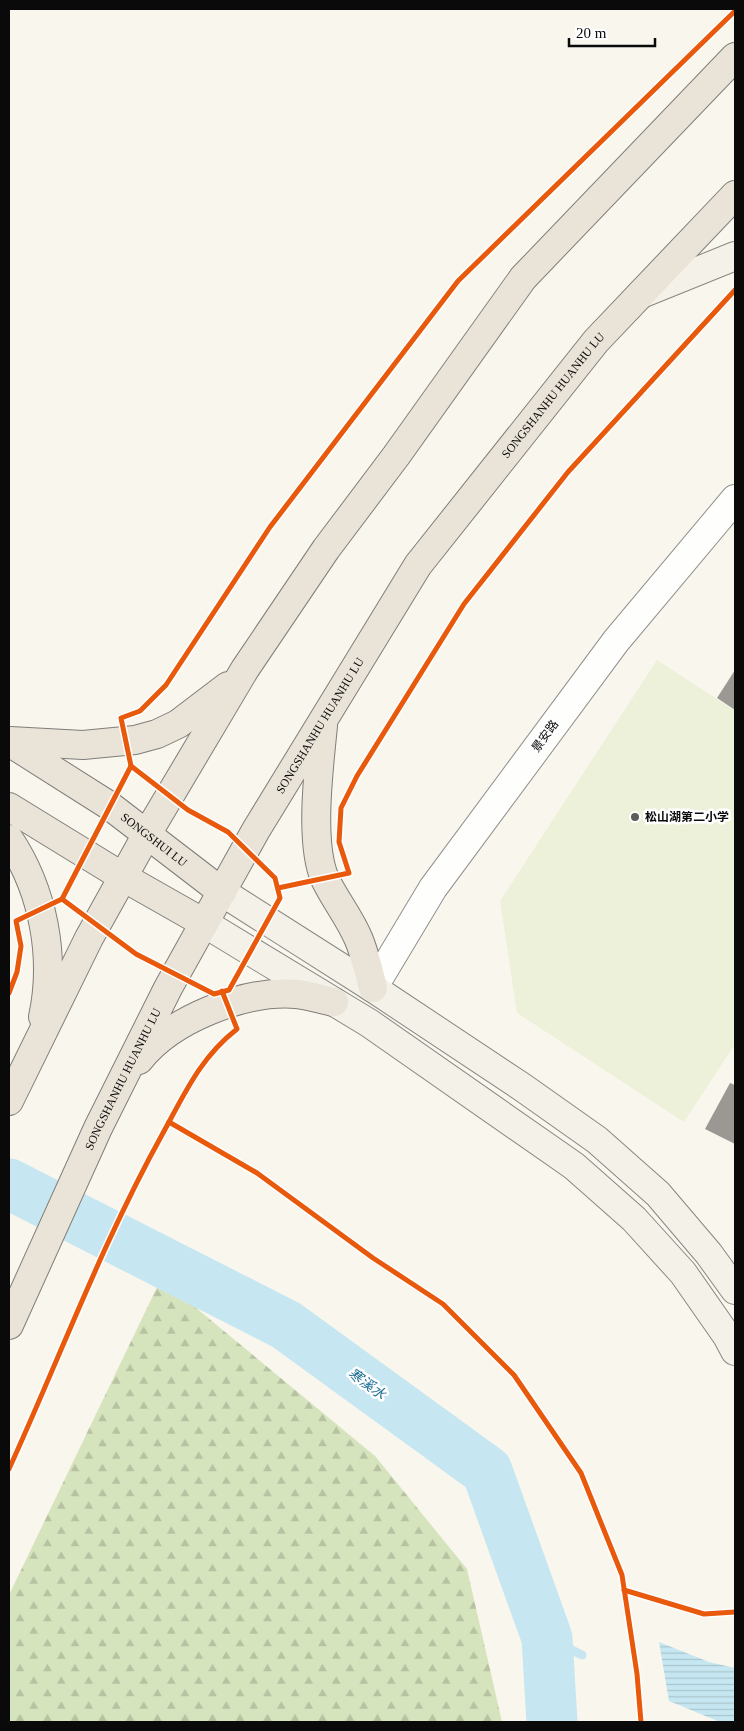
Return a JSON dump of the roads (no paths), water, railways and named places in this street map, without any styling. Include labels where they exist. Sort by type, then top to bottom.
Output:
[{"type":"main road","points":[[11,1096],[89,938],[147,834],[245,669],[326,549],[396,456],[523,278],[735,56]]},
{"type":"main road","name":"SONGSHANHU HUANHU LU","points":[[9,1325],[98,1128],[168,988],[256,830],[418,564],[596,341],[735,195]]},
{"type":"main road","points":[[641,294],[735,256]]},
{"type":"main road","points":[[9,742],[83,745],[115,743],[157,734],[178,724],[202,707],[224,690],[245,669]]},
{"type":"main road","points":[[323,722],[318,775],[317,819],[319,857],[325,879],[359,940],[373,988]]},
{"type":"main road","name":"SONGSHUI LU","points":[[9,742],[110,806],[222,892]]},
{"type":"main road","points":[[9,807],[369,1023],[574,1166],[634,1219],[683,1274],[728,1336],[735,1351]]},
{"type":"main road","points":[[9,838],[30,878],[41,910],[46,936],[48,974],[45,1008],[38,1042]]},
{"type":"main road","points":[[222,892],[373,988],[522,1087],[597,1140],[658,1194],[709,1254],[735,1290]]},
{"type":"main road","points":[[120,1082],[142,1056],[168,1033],[194,1016],[223,1005],[260,995],[296,994],[334,1002]]},
{"type":"street","name":"景安路","points":[[373,988],[433,888],[610,649],[735,498]]},
{"type":"water","points":[[659,1642],[709,1662],[735,1668],[735,1722],[720,1722],[669,1701]]},
{"type":"waterway","name":"寒溪水","points":[[9,1184],[286,1325],[487,1471],[547,1638],[552,1722]]},
{"type":"waterway","points":[[547,1638],[582,1655]]},
{"type":"place","name":"松山湖第二小学","points":[[635,817]]}]
